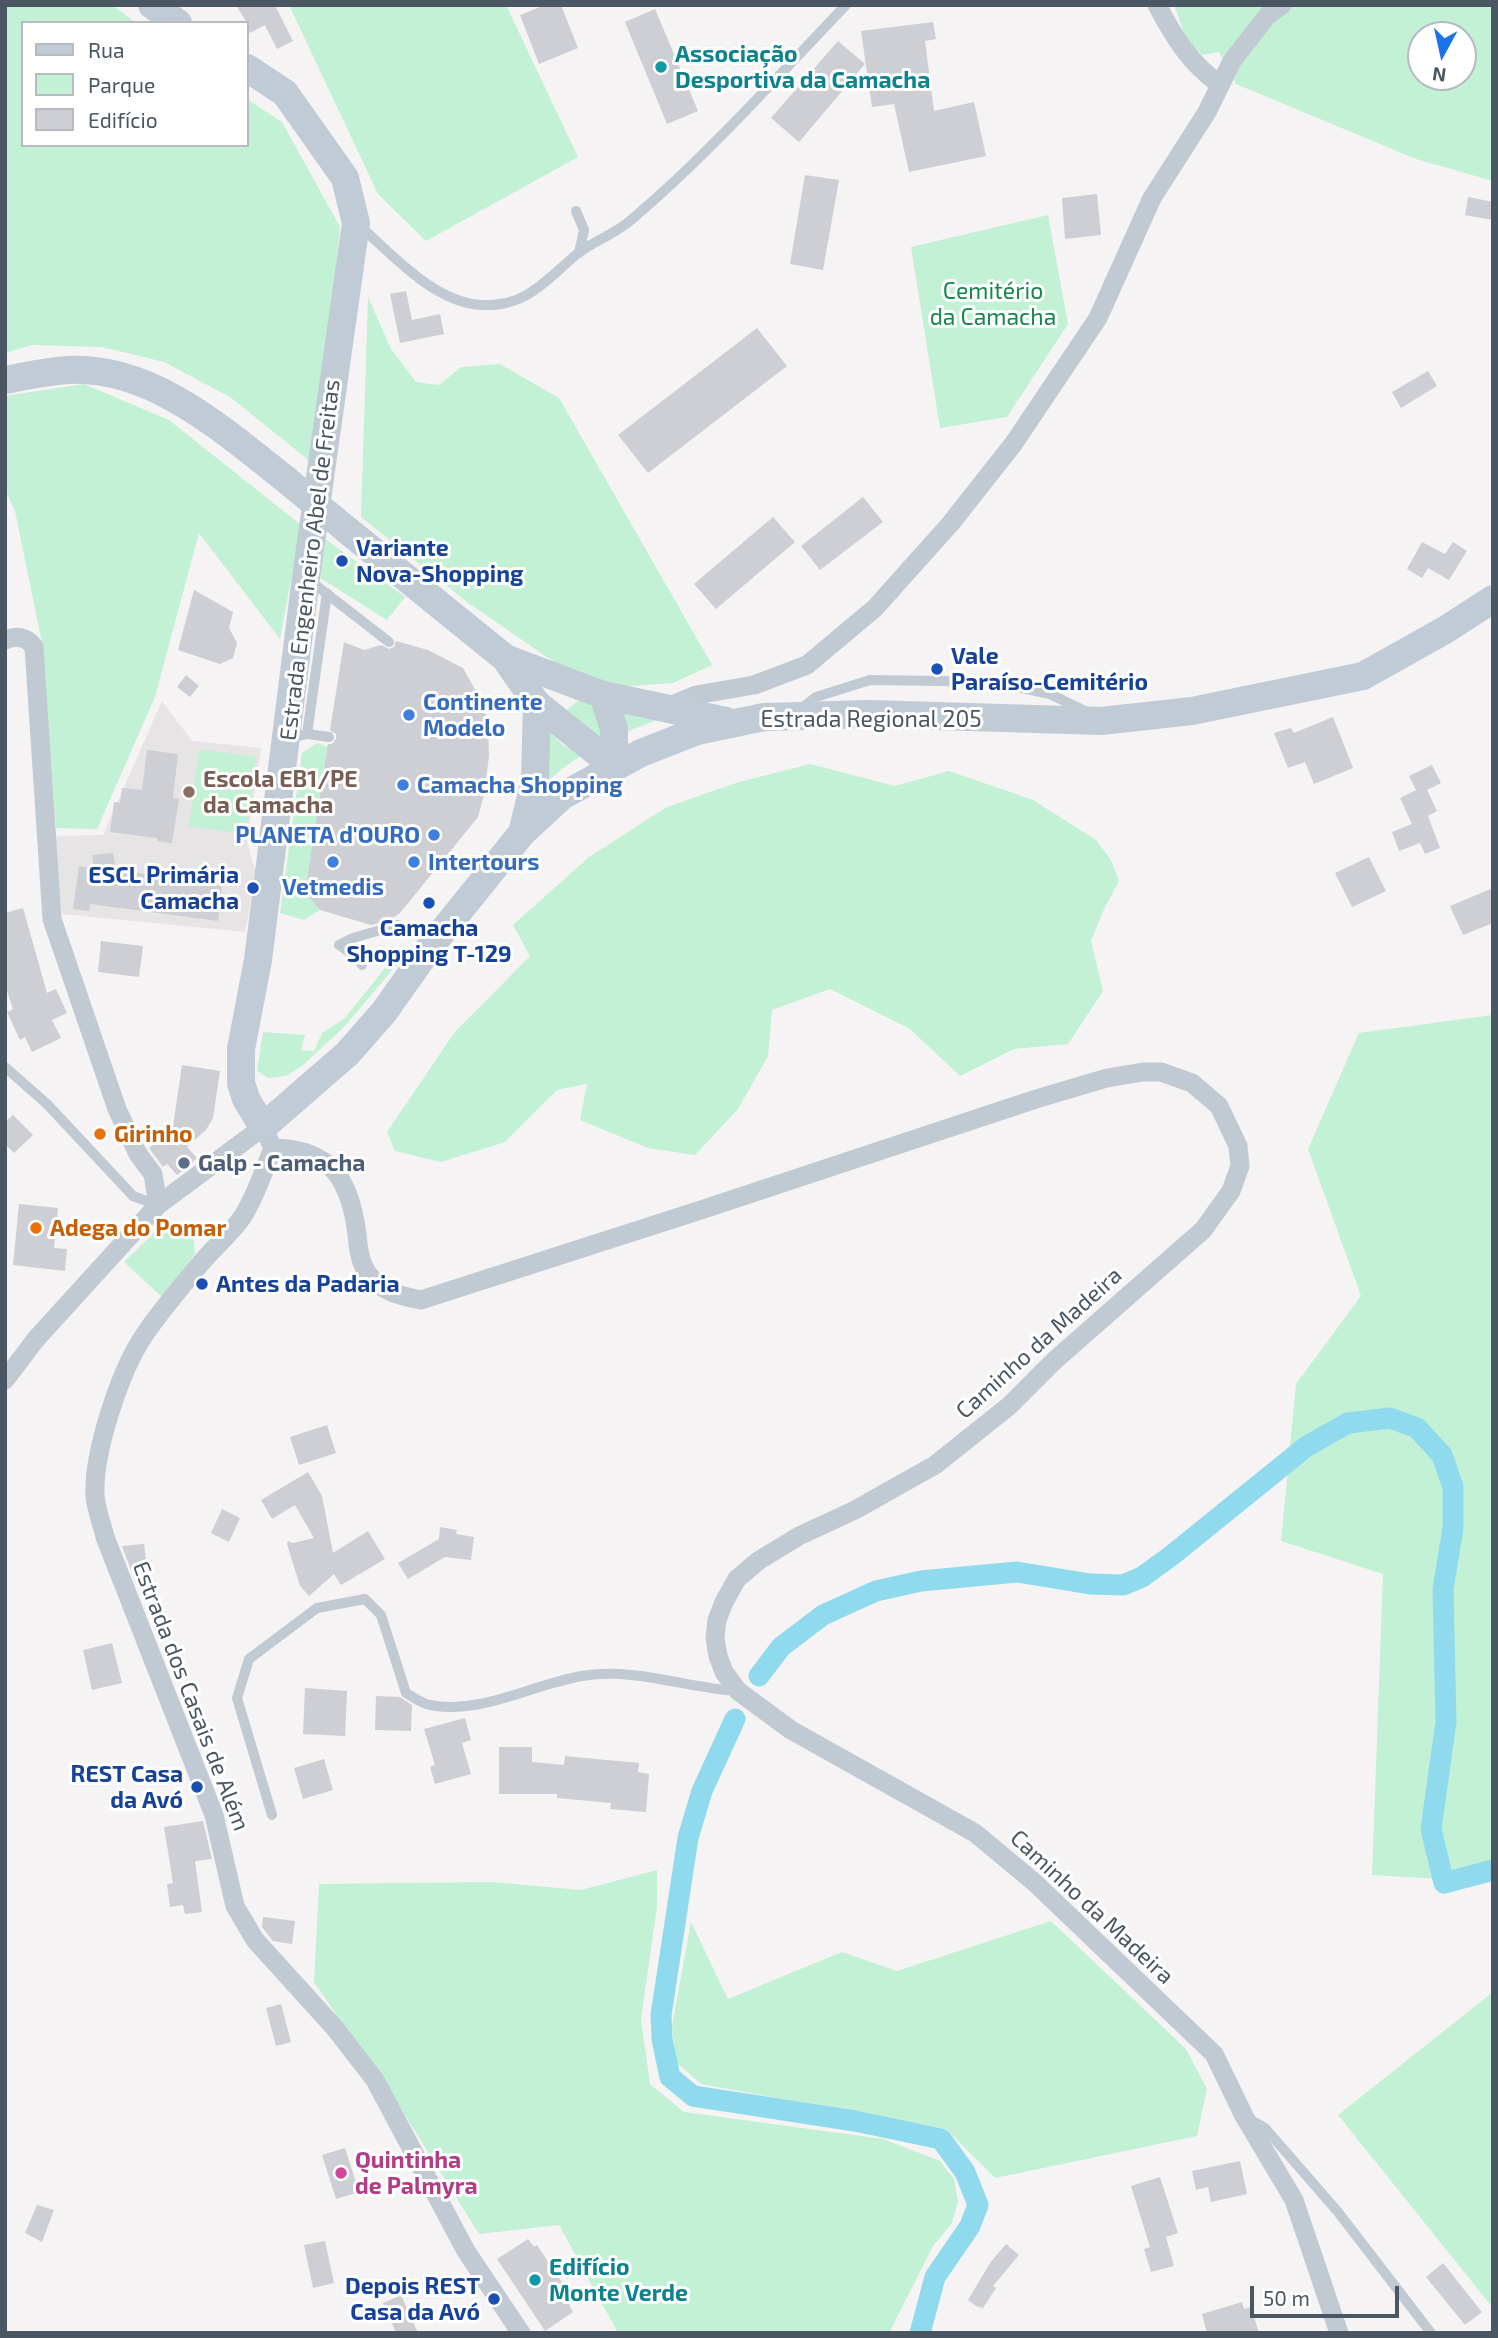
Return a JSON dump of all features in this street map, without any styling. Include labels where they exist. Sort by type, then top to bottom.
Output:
[{"type":"main road","points":[[152,5],[175,21]]},
{"type":"main road","name":"Estrada Engenheiro Abel de Freitas","points":[[248,69],[285,93],[345,178],[356,223],[317,585],[297,736],[241,1049],[243,1091],[268,1137]]},
{"type":"main road","points":[[5,380],[70,370],[105,374],[142,383],[181,403],[222,430],[284,478],[505,658],[537,704],[614,766]]},
{"type":"main road","name":"Estrada Regional 205","points":[[268,1137],[384,1012],[430,947],[522,833],[562,796],[614,766],[697,731],[764,717],[871,714],[1101,721],[1192,711],[1363,676],[1445,630],[1493,599]]},
{"type":"main road","points":[[505,658],[592,691],[732,723]]},
{"type":"main road","points":[[537,704],[592,691]]},
{"type":"main road","points":[[592,691],[614,729],[614,766]]},
{"type":"main road","points":[[522,833],[535,780],[537,704]]},
{"type":"street","points":[[1157,5],[1184,50],[1199,69],[1219,84]]},
{"type":"street","points":[[664,709],[696,695],[754,685],[807,665],[875,608],[951,523],[1014,443],[1098,318],[1152,198],[1207,112],[1231,61],[1268,15],[1282,5]]},
{"type":"street","points":[[15,639],[34,647],[52,919],[117,1109],[138,1154],[153,1174],[158,1205]]},
{"type":"street","name":"Caminho da Madeira","points":[[268,1137],[332,1166],[351,1199],[366,1273],[382,1289],[421,1300],[1107,1078],[1161,1072],[1192,1083],[1220,1106],[1238,1146],[1240,1166],[1231,1191],[1203,1230],[1054,1361],[1009,1406],[935,1465],[855,1510],[799,1536],[758,1561],[737,1579],[724,1602],[717,1620],[715,1638],[724,1672],[738,1691],[791,1730],[975,1833],[1034,1882],[1214,2054],[1244,2116],[1294,2200],[1339,2333]]},
{"type":"street","points":[[5,1380],[36,1339],[158,1205],[268,1137]]},
{"type":"street","name":"Estrada dos Casais de Além","points":[[268,1137],[245,1213],[144,1335],[134,1354],[115,1397],[102,1443],[95,1496],[105,1537],[214,1815],[235,1906],[255,1940],[334,2027],[375,2080],[466,2251],[521,2333]]},
{"type":"lane","points":[[356,223],[414,275],[448,295],[479,305],[503,304],[527,296],[579,253],[629,222],[702,153],[846,5]]},
{"type":"lane","points":[[576,211],[584,230],[579,253]]},
{"type":"lane","points":[[317,585],[389,642]]},
{"type":"lane","points":[[297,736],[329,737]]},
{"type":"lane","points":[[362,965],[355,956],[339,945],[353,937],[398,925]]},
{"type":"lane","points":[[5,1067],[47,1104],[133,1196],[158,1205]]},
{"type":"lane","points":[[272,1815],[237,1698],[249,1659],[317,1608],[365,1599],[381,1615],[406,1693],[428,1705],[464,1707],[584,1675],[639,1675],[717,1690],[738,1691]]},
{"type":"lane","points":[[1244,2116],[1265,2128],[1338,2212],[1431,2333]]},
{"type":"shaded area","name":"Escola EB1/PE da Camacha","points":[[162,701],[192,741],[261,748],[247,842],[256,873],[245,932],[62,914],[53,836],[103,835]]},
{"type":"green space","points":[[5,5],[112,5],[133,21],[21,21],[21,147],[248,147],[248,100],[282,122],[340,227],[316,466],[230,397],[164,362],[102,347],[32,345],[5,353]]},
{"type":"green space","points":[[289,5],[506,5],[578,157],[426,241],[378,194]]},
{"type":"green space","points":[[1174,5],[1493,5],[1493,181],[1416,159],[1236,84],[1219,52],[1202,55],[1186,39]]},
{"type":"green space","name":"Cemitério da Camacha","points":[[1048,215],[1068,324],[1007,417],[940,428],[911,247]]},
{"type":"green space","points":[[368,297],[391,349],[416,382],[439,385],[461,367],[500,364],[559,398],[712,665],[673,683],[615,687],[570,673],[467,602],[361,517]]},
{"type":"green space","points":[[84,384],[169,420],[301,525],[280,639],[199,533],[155,697],[97,829],[56,828],[42,643],[15,511],[5,490],[5,396]]},
{"type":"green space","points":[[320,535],[405,597],[387,620],[314,574]]},
{"type":"green space","points":[[578,701],[585,702],[594,709],[605,740],[590,735],[567,714],[568,708]]},
{"type":"green space","points":[[620,708],[661,718],[629,731]]},
{"type":"green space","points":[[547,729],[563,745],[582,755],[546,783]]},
{"type":"green space","points":[[317,743],[328,747],[305,892],[320,910],[304,920],[280,913],[302,753]]},
{"type":"green space","points":[[199,749],[256,757],[246,834],[189,826]]},
{"type":"green space","points":[[810,764],[895,786],[949,771],[1033,800],[1096,840],[1111,860],[1119,881],[1091,941],[1103,991],[1068,1044],[1014,1049],[960,1076],[910,1029],[830,989],[772,1010],[768,1056],[738,1109],[695,1155],[648,1148],[580,1120],[587,1084],[557,1090],[505,1142],[441,1162],[395,1151],[387,1132],[454,1033],[530,956],[513,925],[589,857],[667,807],[739,782]]},
{"type":"green space","points":[[386,952],[399,962],[344,1027],[302,1066],[286,1076],[268,1078],[257,1071],[263,1032],[305,1035],[301,1050],[314,1051],[322,1033],[344,1019],[389,963],[383,957]]},
{"type":"green space","points":[[1493,1015],[1493,1882],[1372,1875],[1383,1574],[1281,1541],[1296,1384],[1361,1296],[1308,1149],[1359,1033]]},
{"type":"green space","points":[[164,1223],[194,1240],[195,1254],[163,1298],[124,1262]]},
{"type":"green space","points":[[657,1870],[657,1907],[641,2019],[650,2084],[684,2112],[883,2139],[940,2161],[954,2179],[958,2202],[952,2223],[933,2246],[889,2333],[618,2333],[559,2225],[479,2234],[400,2107],[314,1982],[319,1884],[492,1882],[581,1890]]},
{"type":"green space","points":[[1051,1921],[1186,2049],[1207,2089],[1197,2136],[995,2178],[946,2129],[701,2084],[676,2062],[672,2026],[691,1922],[728,1999],[842,1952],[897,1971]]},
{"type":"green space","points":[[1493,1992],[1493,2308],[1338,2115]]},
{"type":"building","points":[[236,5],[275,5],[293,41],[277,49],[265,25],[250,33]]},
{"type":"building","points":[[545,5],[561,5],[578,48],[539,64],[520,15]]},
{"type":"building","name":"Associação Desportiva da Camacha","points":[[655,9],[698,111],[667,124],[625,22]]},
{"type":"building","points":[[933,22],[936,39],[925,41],[934,111],[974,102],[986,156],[909,172],[894,104],[872,107],[861,31]]},
{"type":"building","points":[[838,41],[865,64],[799,142],[771,118]]},
{"type":"building","points":[[805,175],[839,180],[823,270],[790,264]]},
{"type":"building","points":[[1097,194],[1101,235],[1065,239],[1062,198]]},
{"type":"building","points":[[1468,197],[1493,202],[1493,220],[1465,215]]},
{"type":"building","points":[[406,291],[412,320],[440,314],[444,334],[400,343],[390,294]]},
{"type":"building","points":[[757,328],[787,366],[648,473],[618,435]]},
{"type":"building","points":[[1428,371],[1437,386],[1401,408],[1392,392]]},
{"type":"building","points":[[863,497],[883,522],[820,570],[801,546]]},
{"type":"building","points":[[773,517],[795,542],[716,609],[694,584]]},
{"type":"building","points":[[1422,542],[1445,554],[1453,542],[1467,551],[1449,580],[1428,568],[1422,578],[1407,569]]},
{"type":"building","points":[[194,590],[233,612],[229,628],[237,643],[233,658],[220,664],[178,650]]},
{"type":"building","name":"Camacha Shopping","points":[[396,641],[428,650],[463,668],[481,700],[488,722],[489,756],[478,817],[400,913],[390,920],[371,925],[320,910],[305,892],[328,744],[332,744],[336,739],[336,734],[330,730],[344,642],[364,650],[381,645],[389,649],[394,647]]},
{"type":"building","points":[[186,675],[199,686],[190,697],[177,687]]},
{"type":"building","points":[[1333,717],[1353,768],[1314,784],[1305,762],[1288,768],[1274,733],[1291,728],[1294,733]]},
{"type":"building","points":[[147,750],[178,754],[173,798],[179,799],[172,843],[157,841],[157,838],[110,832],[114,802],[120,803],[122,788],[142,790]]},
{"type":"building","points":[[1432,765],[1441,783],[1427,790],[1437,811],[1428,816],[1440,848],[1425,854],[1420,843],[1399,851],[1392,832],[1412,824],[1400,798],[1416,790],[1409,776]]},
{"type":"building","points":[[113,853],[116,870],[222,884],[218,921],[90,904],[89,911],[73,909],[79,866],[94,868],[92,855]]},
{"type":"building","points":[[1369,857],[1386,891],[1352,907],[1335,873]]},
{"type":"building","points":[[1493,888],[1493,923],[1463,935],[1450,906]]},
{"type":"building","points":[[23,908],[47,993],[56,989],[67,1013],[52,1020],[61,1038],[32,1052],[25,1037],[20,1040],[7,1012],[13,1009],[5,985],[5,913]]},
{"type":"building","points":[[101,941],[143,946],[139,977],[98,972]]},
{"type":"building","points":[[182,1065],[220,1071],[213,1118],[206,1130],[187,1147],[197,1158],[177,1175],[167,1164],[163,1167],[149,1148],[173,1126]]},
{"type":"building","points":[[13,1115],[33,1135],[14,1153],[5,1144],[5,1122]]},
{"type":"building","name":"Adega do Pomar","points":[[19,1204],[58,1208],[54,1248],[67,1249],[65,1271],[13,1265]]},
{"type":"building","points":[[327,1425],[336,1453],[299,1465],[290,1437]]},
{"type":"building","points":[[308,1472],[322,1496],[333,1553],[368,1531],[385,1559],[341,1585],[334,1574],[309,1596],[300,1586],[287,1544],[288,1541],[293,1543],[314,1538],[295,1505],[272,1519],[261,1500]]},
{"type":"building","points":[[222,1509],[240,1518],[229,1542],[211,1533]]},
{"type":"building","points":[[440,1527],[457,1530],[456,1534],[474,1537],[471,1560],[445,1557],[408,1579],[398,1563],[439,1539]]},
{"type":"building","points":[[144,1544],[149,1585],[137,1586],[122,1546]]},
{"type":"building","points":[[112,1643],[122,1683],[92,1690],[83,1650]]},
{"type":"building","points":[[305,1688],[347,1691],[345,1736],[303,1734]]},
{"type":"building","points":[[376,1696],[400,1697],[412,1705],[411,1731],[375,1730]]},
{"type":"building","points":[[465,1718],[471,1740],[462,1743],[471,1774],[435,1784],[430,1767],[435,1765],[424,1729]]},
{"type":"building","points":[[499,1747],[532,1747],[532,1762],[564,1765],[565,1756],[639,1763],[638,1772],[649,1774],[646,1812],[610,1809],[611,1803],[557,1798],[557,1794],[499,1794]]},
{"type":"building","points":[[324,1759],[333,1790],[303,1799],[294,1768]]},
{"type":"building","points":[[203,1821],[212,1859],[195,1861],[202,1912],[185,1914],[183,1905],[170,1907],[167,1884],[173,1883],[164,1827]]},
{"type":"building","points":[[263,1917],[295,1921],[292,1944],[273,1941],[262,1927]]},
{"type":"building","points":[[281,2004],[291,2042],[276,2046],[266,2008]]},
{"type":"building","name":"Quintinha de Palmyra","points":[[345,2148],[359,2192],[336,2199],[322,2155]]},
{"type":"building","points":[[1240,2161],[1247,2194],[1211,2202],[1208,2187],[1196,2190],[1192,2171]]},
{"type":"building","points":[[1160,2177],[1178,2233],[1166,2237],[1174,2266],[1151,2272],[1144,2249],[1150,2247],[1131,2186]]},
{"type":"building","points":[[37,2205],[54,2210],[42,2242],[25,2233]]},
{"type":"building","name":"Edifício Monte Verde","points":[[528,2239],[534,2247],[537,2245],[574,2301],[569,2305],[573,2312],[545,2331],[497,2259]]},
{"type":"building","points":[[325,2241],[334,2283],[313,2288],[304,2245]]},
{"type":"building","points":[[1006,2244],[1019,2255],[993,2286],[996,2288],[983,2308],[976,2306],[968,2300],[990,2263]]},
{"type":"building","points":[[1443,2263],[1482,2312],[1465,2325],[1426,2277]]},
{"type":"building","points":[[401,2295],[418,2333],[396,2333],[383,2303]]},
{"type":"building","points":[[1242,2302],[1244,2309],[1251,2307],[1259,2333],[1207,2333],[1202,2314]]},
{"type":"waterway","points":[[759,1676],[781,1647],[823,1615],[876,1591],[921,1581],[1017,1572],[1090,1584],[1123,1585],[1142,1577],[1171,1556],[1307,1446],[1348,1423],[1390,1418],[1417,1428],[1442,1455],[1453,1487],[1453,1528],[1443,1589],[1446,1722],[1431,1829],[1444,1883],[1493,1870]]},
{"type":"waterway","points":[[735,1719],[702,1791],[688,1838],[661,2015],[662,2039],[670,2077],[693,2096],[855,2121],[941,2139],[965,2172],[978,2205],[970,2226],[935,2277],[920,2333]]},
{"type":"place","name":"Associação Desportiva da Camacha","points":[[661,67]]},
{"type":"place","name":"Variante Nova-Shopping","points":[[342,561]]},
{"type":"place","name":"Vale Paraíso-Cemitério","points":[[937,669]]},
{"type":"place","name":"Continente Modelo","points":[[409,715]]},
{"type":"place","name":"Camacha Shopping","points":[[403,785]]},
{"type":"place","name":"Escola EB1/PE da Camacha","points":[[189,792]]},
{"type":"place","name":"PLANETA d'OURO","points":[[434,835]]},
{"type":"place","name":"Vetmedis","points":[[333,862]]},
{"type":"place","name":"Intertours","points":[[414,862]]},
{"type":"place","name":"ESCL Primária Camacha","points":[[253,888]]},
{"type":"place","name":"Camacha Shopping T-129","points":[[429,903]]},
{"type":"place","name":"Girinho","points":[[100,1134]]},
{"type":"place","name":"Galp - Camacha","points":[[184,1163]]},
{"type":"place","name":"Adega do Pomar","points":[[36,1228]]},
{"type":"place","name":"Antes da Padaria","points":[[202,1284]]},
{"type":"place","name":"REST Casa da Avó","points":[[197,1787]]},
{"type":"place","name":"Quintinha de Palmyra","points":[[341,2173]]},
{"type":"place","name":"Edifício Monte Verde","points":[[535,2280]]},
{"type":"place","name":"Depois REST Casa da Avó","points":[[494,2299]]}]
